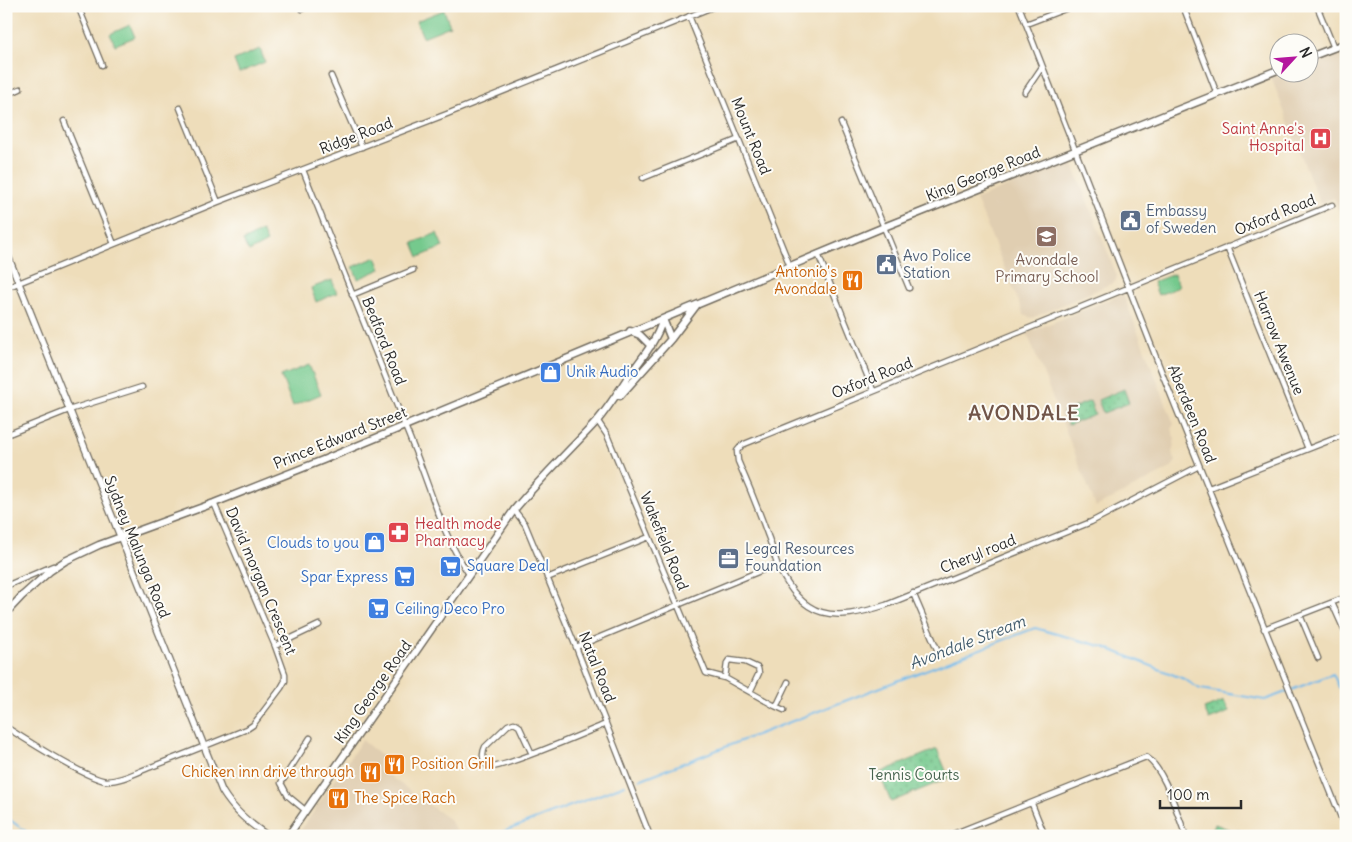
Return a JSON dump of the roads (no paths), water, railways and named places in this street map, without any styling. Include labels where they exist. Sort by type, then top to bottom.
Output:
[{"type":"main road","points":[[1320,54],[1346,43]]},
{"type":"main road","name":"King George Road","points":[[613,401],[620,396],[671,339],[696,305],[884,227],[1270,73]]},
{"type":"main road","name":"Prince Edward Street","points":[[6,613],[37,581],[66,561],[119,537],[214,503],[696,305]]},
{"type":"main road","name":"King George Road","points":[[288,836],[514,510],[539,480],[613,401],[651,346],[660,330],[663,319]]},
{"type":"main road","points":[[663,319],[671,339]]},
{"type":"main road","points":[[630,331],[645,339],[651,346]]},
{"type":"street","points":[[78,6],[102,65]]},
{"type":"street","name":"Ridge Road","points":[[6,288],[218,202],[362,147],[715,6]]},
{"type":"street","name":"Aberdeen Road","points":[[1019,6],[1074,151],[1199,466],[1346,830]]},
{"type":"street","points":[[1026,24],[1073,6]]},
{"type":"street","points":[[1183,6],[1217,94]]},
{"type":"street","points":[[1317,6],[1334,48]]},
{"type":"street","name":"Mount Road","points":[[689,16],[790,266]]},
{"type":"street","points":[[1024,92],[1042,67]]},
{"type":"street","points":[[331,76],[362,147]]},
{"type":"street","points":[[6,95],[20,89]]},
{"type":"street","points":[[180,108],[218,202]]},
{"type":"street","points":[[64,121],[114,244]]},
{"type":"street","points":[[841,123],[909,288]]},
{"type":"street","points":[[643,178],[739,139]]},
{"type":"street","name":"Bedford Road","points":[[303,170],[423,472],[444,532],[469,574]]},
{"type":"street","name":"Oxford Road","points":[[777,564],[769,538],[738,461],[738,448],[742,445],[873,390],[1332,205]]},
{"type":"street","name":"Harrow Awenue","points":[[1227,247],[1308,449]]},
{"type":"street","name":"Sydney Malunga Road","points":[[6,251],[222,791],[230,804],[247,821],[268,836]]},
{"type":"street","points":[[818,254],[873,390]]},
{"type":"street","points":[[352,295],[414,270]]},
{"type":"street","points":[[6,435],[69,410],[142,387]]},
{"type":"street","name":"Wakefield Road","points":[[597,420],[607,435],[676,605],[706,673],[725,678]]},
{"type":"street","points":[[1209,488],[1346,434]]},
{"type":"street","name":"Cheryl road","points":[[777,564],[787,584],[804,603],[814,609],[832,614],[860,613],[1091,522],[1199,466]]},
{"type":"street","name":"David morgan Crescent","points":[[6,727],[80,772],[107,781],[124,778],[204,747],[253,725],[281,688],[285,681],[285,674],[275,646],[214,503]]},
{"type":"street","name":"Natal Road","points":[[514,510],[525,524],[576,647],[650,836]]},
{"type":"street","points":[[546,578],[649,537]]},
{"type":"street","points":[[6,586],[66,561]]},
{"type":"street","points":[[576,647],[777,564]]},
{"type":"street","points":[[914,593],[937,649]]},
{"type":"street","points":[[1264,629],[1346,597]]},
{"type":"street","points":[[1332,602],[1346,634]]},
{"type":"street","points":[[1300,615],[1318,658]]},
{"type":"street","points":[[275,646],[319,625]]},
{"type":"street","points":[[750,692],[759,672],[758,668],[745,662],[729,660],[725,678],[750,692],[775,706],[784,710]]},
{"type":"street","points":[[775,706],[788,682]]},
{"type":"street","points":[[532,754],[519,726],[514,723],[508,725],[485,747],[483,758],[488,768],[493,768],[532,754],[606,724]]},
{"type":"street","points":[[305,810],[288,796],[281,783],[310,738]]},
{"type":"street","points":[[948,836],[1032,804],[1119,766],[1146,757],[1154,762],[1162,775],[1186,836]]},
{"type":"street","points":[[1032,804],[1045,836]]},
{"type":"waterway","name":"Avondale Stream","points":[[639,780],[1035,628],[1104,647],[1184,679],[1200,689],[1265,700],[1333,674],[1346,702]]},
{"type":"waterway","name":"Avondale Stream","points":[[492,836],[625,785]]},
{"type":"waterway","name":"Avondale Stream","points":[[6,817],[32,836]]},
{"type":"place","name":"Saint Anne's Hospital","points":[[1320,138]]},
{"type":"place","name":"Embassy of Sweden","points":[[1130,220]]},
{"type":"place","name":"Avondale Primary School","points":[[1047,237]]},
{"type":"place","name":"Avo Police Station","points":[[887,265]]},
{"type":"place","name":"Antonio's Avondale","points":[[853,281]]},
{"type":"place","name":"Unik Audio","points":[[550,372]]},
{"type":"place","name":"Health mode Pharmacy","points":[[399,533]]},
{"type":"place","name":"Clouds to you","points":[[375,543]]},
{"type":"place","name":"Legal Resources Foundation","points":[[729,558]]},
{"type":"place","name":"Square Deal","points":[[451,566]]},
{"type":"place","name":"Spar Express","points":[[404,577]]},
{"type":"place","name":"Ceiling Deco Pro","points":[[379,609]]},
{"type":"place","name":"Position Grill","points":[[395,764]]},
{"type":"place","name":"Chicken inn drive through","points":[[370,772]]},
{"type":"place","name":"The Spice Rach","points":[[338,798]]},
{"type":"district","name":"AVONDALE","points":[[1024,413]]},
{"type":"park label","name":"Tennis Courts","points":[[914,775]]}]
